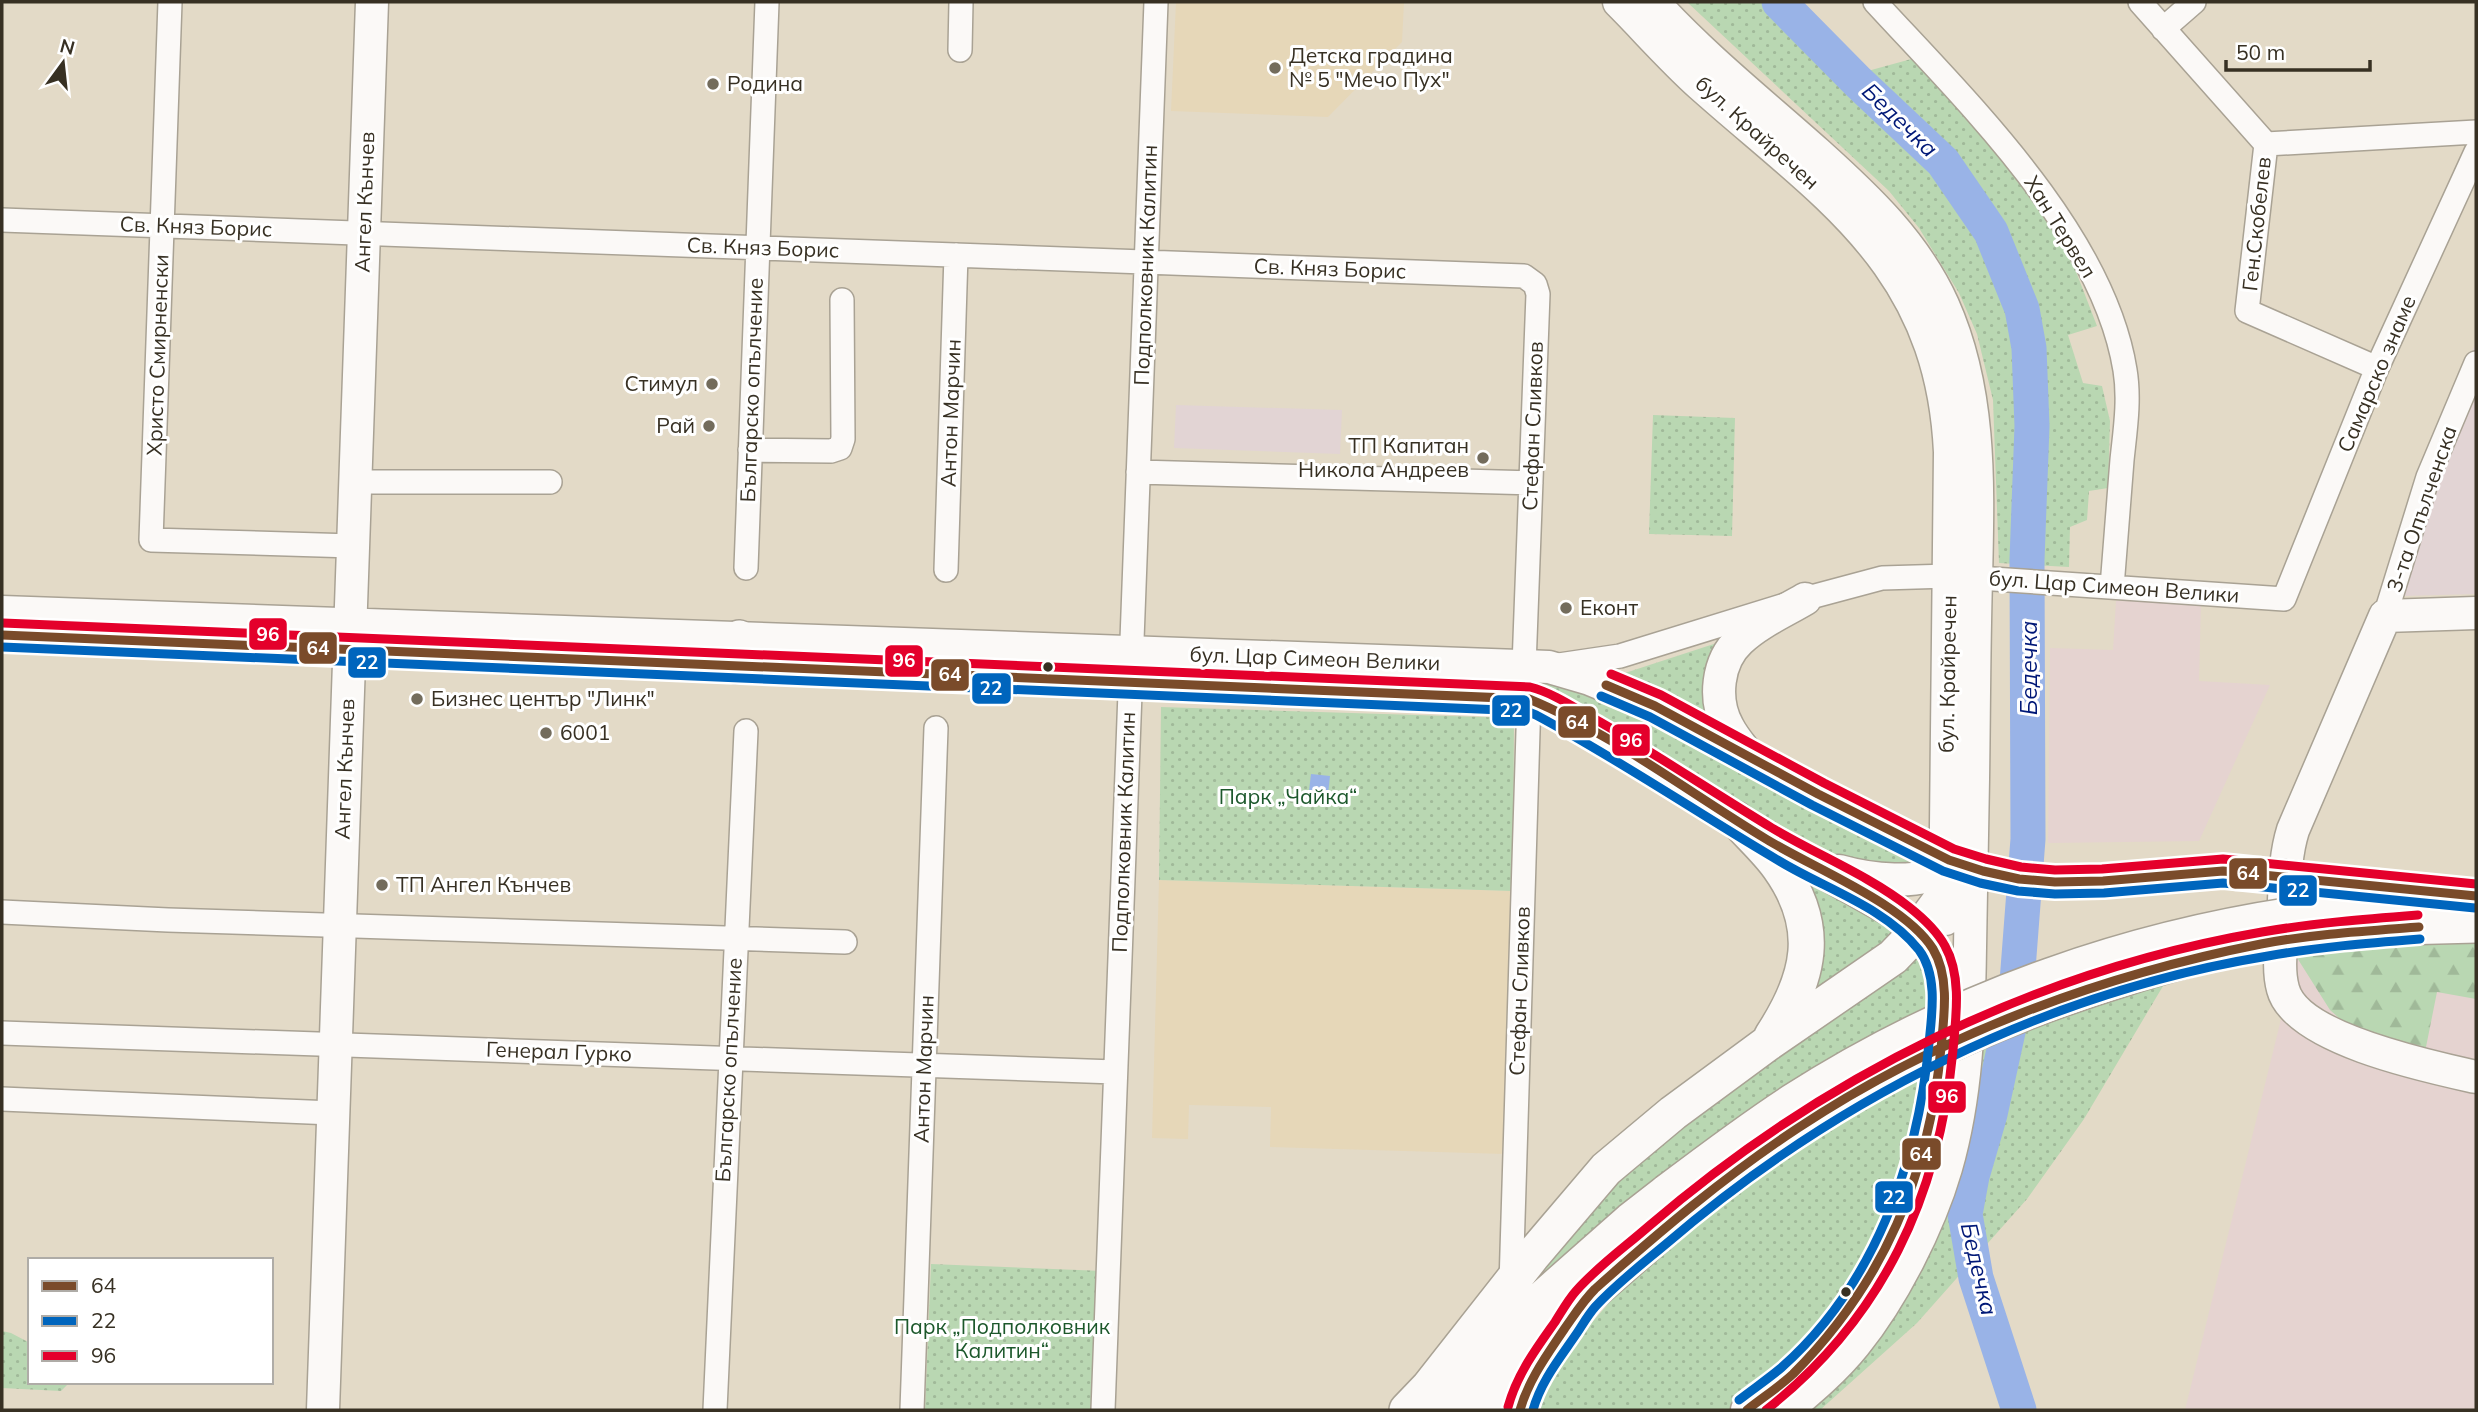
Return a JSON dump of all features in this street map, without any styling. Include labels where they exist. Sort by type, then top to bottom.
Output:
[{"type":"main road","name":"Ангел Кънчев","points":[[323,1410],[372,2]]},
{"type":"main road","name":"бул. Крайречен","points":[[1619,2],[1698,83],[1854,220],[1877,247],[1908,293],[1932,349],[1947,405],[1951,484],[1963,577],[1972,838],[1968,1054],[1964,1090],[1946,1170],[1920,1233],[1881,1308],[1853,1346],[1786,1410]]},
{"type":"main road","name":"бул. Крайречен","points":[[1653,2],[1878,209],[1912,251],[1933,284],[1950,322],[1971,392],[1976,451],[1963,577],[1945,881],[1940,1074],[1936,1099],[1919,1170],[1893,1235],[1874,1272],[1844,1318],[1784,1382],[1747,1410]]},
{"type":"main road","points":[[1749,758],[1728,729],[1722,715],[1719,689],[1724,664],[1728,653],[1746,634],[1805,599]]},
{"type":"main road","name":"бул. Цар Симеон Велики","points":[[2,612],[350,637]]},
{"type":"main road","points":[[2476,613],[2385,616],[2287,848],[2281,957],[2283,990],[2294,1009],[2315,1025],[2348,1041],[2438,1069],[2476,1077]]},
{"type":"main road","name":"бул. Цар Симеон Велики","points":[[2,635],[350,637],[1130,667],[1530,667],[1573,673],[1655,706],[1818,794],[1949,860],[1983,872],[2019,879],[2103,881],[2223,871],[2331,908]]},
{"type":"main road","name":"бул. Цар Симеон Велики","points":[[1130,667],[1530,699],[1553,710],[1798,858],[1896,913],[1929,942],[1944,979]]},
{"type":"main road","points":[[1735,819],[1778,864],[1793,887],[1805,918],[1806,947],[1802,978],[1789,1011],[1768,1043]]},
{"type":"main road","points":[[1407,1410],[1429,1387],[1606,1169],[1673,1112],[1893,957],[1918,931],[1972,838]]},
{"type":"main road","points":[[1798,858],[1846,873],[1884,880],[1945,881]]},
{"type":"main road","points":[[1479,1410],[1678,1200],[1766,1119],[1903,1039],[2007,992],[2067,969],[2185,935],[2253,920],[2331,908],[2476,898]]},
{"type":"main road","points":[[2331,908],[2401,927],[2476,925]]},
{"type":"main road","points":[[1443,1410],[1545,1296],[1631,1220],[1678,1200]]},
{"type":"main road","points":[[1520,1410],[1534,1374],[1586,1298]]},
{"type":"street","name":"Христо Смирненски","points":[[170,2],[151,540],[353,546]]},
{"type":"street","name":"Българско опълчение","points":[[746,568],[767,2]]},
{"type":"street","points":[[960,50],[961,2]]},
{"type":"street","name":"Подполковник Калитин","points":[[1103,1410],[1156,2]]},
{"type":"street","name":"Хан Тервел","points":[[1875,2],[1989,125],[2045,197],[2079,250],[2100,291],[2125,371],[2127,407],[2112,587]]},
{"type":"street","name":"Ген.Скобелев","points":[[2140,2],[2266,144],[2247,311],[2377,368]]},
{"type":"street","points":[[2163,29],[2194,2]]},
{"type":"street","points":[[2266,144],[2476,132]]},
{"type":"street","name":"Самарско знаме","points":[[2284,599],[2377,368],[2476,152]]},
{"type":"street","name":"Св. Княз Борис","points":[[2,220],[1524,276]]},
{"type":"street","name":"Антон Марчин","points":[[946,570],[956,255]]},
{"type":"street","name":"Стефан Сливков","points":[[1524,276],[1535,284],[1538,294],[1531,483],[1530,667]]},
{"type":"street","points":[[750,450],[831,451],[840,448],[843,439],[842,300]]},
{"type":"street","name":"3-та Опълченска","points":[[2385,616],[2428,477],[2476,363]]},
{"type":"street","points":[[1138,472],[1531,483]]},
{"type":"street","points":[[355,482],[550,482]]},
{"type":"street","name":"бул. Цар Симеон Велики","points":[[1530,667],[1620,656],[1882,578],[1963,577],[2284,599]]},
{"type":"street","name":"Стефан Сливков","points":[[1511,1284],[1530,699]]},
{"type":"street","name":"Антон Марчин","points":[[912,1410],[936,728]]},
{"type":"street","name":"Българско опълчение","points":[[715,1410],[746,731]]},
{"type":"street","points":[[2,912],[845,942]]},
{"type":"street","name":"Генерал Гурко","points":[[2,1033],[1115,1072]]},
{"type":"street","points":[[2,1099],[333,1113]]},
{"type":"shaded area","name":"Детска градина № 5 \"Мечо Пух\"","points":[[1176,2],[1404,2],[1402,42],[1328,117],[1171,111]]},
{"type":"shaded area","points":[[2476,342],[2476,594],[2403,596],[2407,510]]},
{"type":"shaded area","points":[[1176,405],[1342,410],[1340,454],[1174,448]]},
{"type":"shaded area","points":[[2116,601],[2201,602],[2199,681],[2270,685],[2199,841],[2048,843],[2050,648],[2113,650]]},
{"type":"shaded area","points":[[1159,880],[1513,891],[1505,1154],[1270,1147],[1271,1107],[1189,1105],[1188,1139],[1152,1138]]},
{"type":"shaded area","points":[[2476,941],[2476,1410],[2185,1410],[2297,954]]},
{"type":"green space","points":[[1687,2],[1798,2],[1864,72],[1915,58],[1979,124],[2049,219],[2070,256],[2097,326],[2068,335],[2083,383],[2102,386],[2110,421],[2108,488],[2089,491],[2087,520],[2070,527],[2069,567],[1999,563],[1993,400],[1977,334],[1959,293],[1919,228],[1889,191]]},
{"type":"green space","points":[[1653,415],[1735,418],[1732,536],[1649,534]]},
{"type":"green space","points":[[1723,641],[1719,729],[1622,677],[1625,673]]},
{"type":"green space","points":[[1150,663],[1534,676],[1587,686],[1934,864],[1890,872],[1850,862],[1546,702]]},
{"type":"green space","name":"Парк „Чайка“","points":[[1161,707],[1514,718],[1513,891],[1159,880]]},
{"type":"green space","points":[[1792,865],[1908,928],[1807,1009]]},
{"type":"green space","points":[[2476,937],[2476,999],[2437,992],[2424,1057],[2349,1027],[2330,1010],[2294,953],[2380,941]]},
{"type":"green space","points":[[1919,950],[1930,993],[1931,1012],[1468,1369],[1615,1176]]},
{"type":"green space","points":[[2166,981],[2084,1119],[2027,1199],[1917,1323],[1820,1410],[1803,1410],[1954,1188],[1974,1117],[1982,1047]]},
{"type":"green space","points":[[1929,1070],[1908,1168],[1867,1258],[1834,1307],[1752,1394],[1731,1410],[1533,1410],[1550,1370],[1624,1286],[1768,1163]]},
{"type":"green space","name":"Парк „Подполковник Калитин“","points":[[931,1264],[1103,1271],[1098,1410],[925,1410]]},
{"type":"green space","points":[[2,1331],[28,1342],[28,1384],[68,1384],[61,1391],[2,1388]]},
{"type":"water","points":[[1311,774],[1330,776],[1328,794],[1309,791]]},
{"type":"waterway","name":"Бедечка","points":[[1779,2],[1943,162],[1991,232],[2022,309],[2029,348],[2032,426],[2027,560],[2028,839],[2016,995],[1965,1214],[1976,1278],[2019,1410]]},
{"type":"transit line","name":"96","points":[[3,623],[1530,687],[1548,693],[1622,735],[1772,828],[1893,896],[1914,911],[1942,940],[1954,970],[1955,1024],[1946,1104],[1919,1204],[1898,1250],[1873,1294],[1843,1335],[1807,1374],[1766,1410]]},
{"type":"transit line","name":"64","points":[[2,635],[1529,699],[1620,746],[1766,839],[1880,902],[1920,933],[1933,949],[1942,972],[1944,1010],[1935,1095],[1926,1140],[1897,1224],[1853,1303],[1825,1339],[1793,1374],[1747,1410]]},
{"type":"transit line","name":"22","points":[[2,647],[1526,711],[1536,715],[1798,872],[1854,900],[1890,922],[1919,950],[1929,971],[1932,1007],[1923,1088],[1902,1177],[1886,1220],[1866,1261],[1842,1300],[1814,1335],[1781,1368],[1739,1400]]},
{"type":"transit line","name":"96","points":[[1611,674],[1661,695],[1954,849],[1986,859],[2021,867],[2055,870],[2223,859],[2476,884]]},
{"type":"transit line","name":"64","points":[[1606,685],[1655,706],[1818,794],[1949,860],[1983,871],[2019,879],[2055,882],[2103,881],[2223,871],[2476,896]]},
{"type":"transit line","name":"22","points":[[1601,696],[1650,717],[1812,805],[1943,871],[1980,883],[2018,891],[2055,894],[2104,893],[2223,883],[2475,908]]},
{"type":"transit line","name":"96","points":[[1508,1407],[1516,1384],[1534,1352],[1570,1298],[1593,1274],[1716,1172],[1786,1122],[1860,1077],[1936,1037],[2014,1003],[2095,973],[2178,950],[2262,932],[2418,915]]},
{"type":"transit line","name":"64","points":[[1520,1410],[1528,1388],[1545,1358],[1595,1289],[1744,1165],[1851,1095],[1906,1065],[2020,1014],[2139,973],[2261,944],[2340,933],[2419,927]]},
{"type":"transit line","name":"22","points":[[1533,1410],[1546,1379],[1592,1310],[1612,1290],[1732,1191],[1801,1142],[1873,1098],[1948,1059],[2025,1024],[2104,996],[2185,973],[2268,956],[2420,939]]},
{"type":"place","name":"Детска градина № 5 \"Мечо Пух\"","points":[[1275,68]]},
{"type":"place","name":"Родина","points":[[713,84]]},
{"type":"place","name":"Стимул","points":[[712,384]]},
{"type":"place","name":"Рай","points":[[709,426]]},
{"type":"place","name":"ТП Капитан Никола Андреев","points":[[1483,458]]},
{"type":"place","name":"Еконт","points":[[1566,608]]},
{"type":"place","name":"Бизнес център \"Линк\"","points":[[417,699]]},
{"type":"place","name":"6001","points":[[546,733]]},
{"type":"place","name":"ТП Ангел Кънчев","points":[[382,885]]}]
